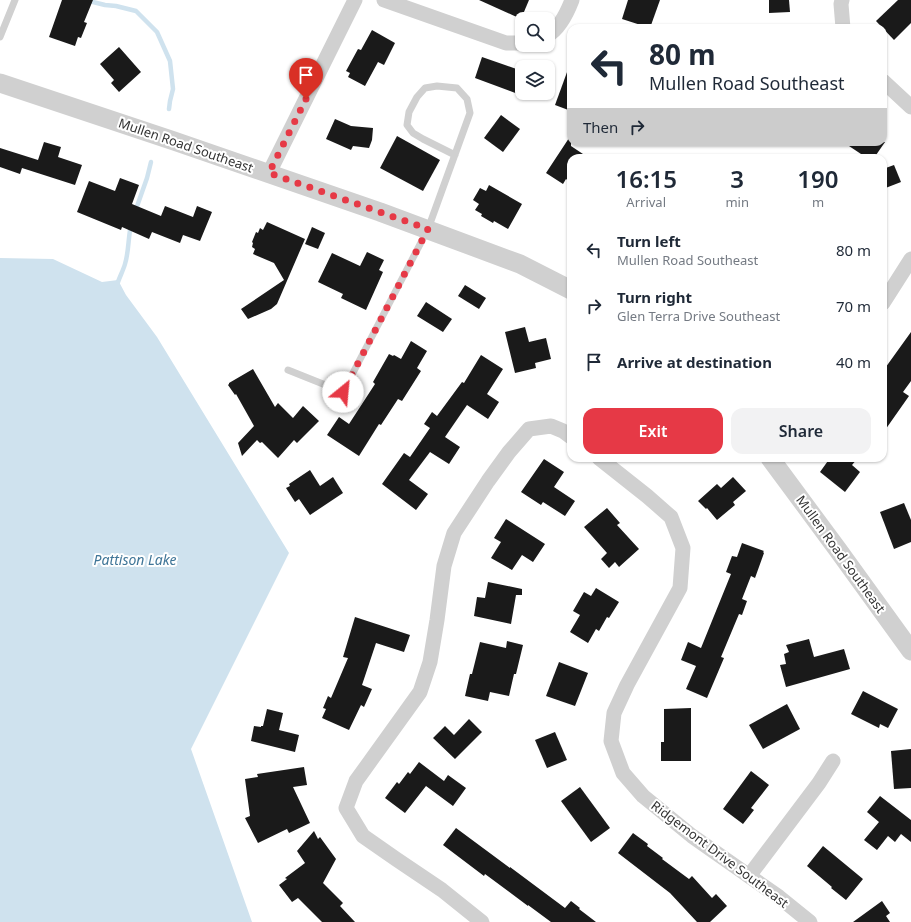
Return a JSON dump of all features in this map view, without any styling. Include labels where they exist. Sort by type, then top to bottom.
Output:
[{"type":"street","points":[[269,173],[355,0]]},
{"type":"street","points":[[384,0],[506,43],[515,43]]},
{"type":"street","points":[[555,30],[568,12],[572,0]]},
{"type":"street","points":[[842,0],[840,4],[842,24]]},
{"type":"street","name":"Mullen Road Southeast","points":[[0,83],[269,173],[428,229],[520,264],[567,288]]},
{"type":"street","points":[[887,85],[911,107]]},
{"type":"street","points":[[887,297],[911,259]]},
{"type":"street","points":[[482,922],[442,890],[363,836],[346,808],[356,781],[420,692],[430,662],[444,566],[454,533],[488,481],[509,452],[529,429],[551,426],[567,434]]},
{"type":"street","name":"Ridgemont Drive Southeast","points":[[604,462],[671,517],[683,548],[680,588],[627,685],[614,713],[611,741],[623,774],[643,796],[692,836],[779,897],[810,922]]},
{"type":"street","name":"Mullen Road Southeast","points":[[773,462],[911,651]]},
{"type":"street","points":[[749,876],[819,784],[833,761]]},
{"type":"lane","points":[[0,37],[15,0]]},
{"type":"lane","points":[[288,370],[343,392],[428,229],[455,155],[470,113],[467,99],[457,88],[437,86],[425,88],[417,97],[409,112],[407,126],[413,133],[455,155]]},
{"type":"water","name":"Pattison Lake","points":[[0,258],[53,259],[102,282],[118,280],[126,295],[157,337],[289,553],[191,749],[252,922],[0,922]]},
{"type":"building","points":[[62,0],[93,0],[84,22],[87,23],[81,38],[78,37],[75,46],[49,37]]},
{"type":"building","points":[[479,0],[529,0],[524,12],[515,12],[515,16]]},
{"type":"building","points":[[628,0],[660,0],[651,24],[638,24],[622,19]]},
{"type":"building","points":[[769,0],[789,0],[790,12],[769,13]]},
{"type":"building","points":[[898,0],[911,0],[911,23],[894,40],[887,33],[887,24],[879,24],[876,21]]},
{"type":"building","points":[[372,30],[395,43],[384,65],[378,62],[365,86],[348,77],[350,73],[346,71],[358,49],[361,50]]},
{"type":"building","points":[[119,47],[141,72],[119,92],[111,83],[114,80],[100,64]]},
{"type":"building","points":[[482,57],[515,69],[515,93],[475,78]]},
{"type":"building","points":[[567,72],[567,110],[555,105]]},
{"type":"building","points":[[501,115],[520,129],[503,152],[484,138]]},
{"type":"building","points":[[335,119],[351,126],[373,128],[372,140],[369,148],[353,146],[351,150],[326,139]]},
{"type":"building","points":[[397,136],[440,160],[423,191],[380,168]]},
{"type":"building","points":[[567,141],[567,146],[571,146],[583,154],[567,154],[567,180],[566,179],[563,184],[546,173]]},
{"type":"building","points":[[44,142],[61,147],[58,157],[82,165],[75,185],[22,168],[20,174],[0,167],[0,148],[38,160]]},
{"type":"building","points":[[849,146],[882,146],[877,154],[861,154]]},
{"type":"building","points":[[894,165],[901,182],[887,187],[887,168]]},
{"type":"building","points":[[120,178],[139,185],[132,204],[161,216],[165,206],[193,217],[197,206],[212,212],[200,241],[183,235],[180,243],[152,232],[149,239],[122,227],[121,230],[77,212],[89,181],[115,191]]},
{"type":"building","points":[[489,185],[522,204],[508,229],[494,221],[493,223],[481,216],[482,214],[475,210],[479,204],[473,200],[480,188],[486,191]]},
{"type":"building","points":[[267,222],[305,239],[277,304],[271,309],[248,319],[241,309],[284,280],[274,263],[253,254],[255,249],[252,247],[252,242],[256,232],[258,233],[260,228],[263,230]]},
{"type":"building","points":[[312,227],[325,233],[318,249],[305,244]]},
{"type":"building","points":[[367,252],[384,260],[379,270],[383,272],[366,310],[341,298],[343,294],[318,282],[332,253],[360,266]]},
{"type":"building","points":[[465,285],[486,298],[479,309],[458,296]]},
{"type":"building","points":[[426,302],[452,319],[443,332],[417,316]]},
{"type":"building","points":[[525,327],[529,342],[546,338],[551,359],[535,363],[536,368],[515,373],[505,332]]},
{"type":"building","points":[[911,332],[911,381],[903,392],[909,396],[887,427],[887,365]]},
{"type":"building","points":[[411,341],[427,351],[417,368],[421,371],[402,401],[398,399],[381,425],[379,424],[359,456],[327,435],[339,417],[349,424],[375,384],[373,382],[389,354],[401,359]]},
{"type":"building","points":[[481,355],[503,369],[487,394],[499,402],[488,419],[467,405],[445,437],[460,447],[449,464],[430,452],[409,480],[428,494],[416,510],[382,484],[404,453],[410,457],[430,428],[424,424],[432,412],[437,416],[462,382],[464,383]]},
{"type":"building","points":[[253,369],[275,407],[278,403],[293,418],[303,406],[319,421],[297,443],[294,440],[278,458],[262,442],[260,443],[257,440],[242,456],[238,443],[254,426],[236,394],[235,395],[228,385]]},
{"type":"building","points":[[544,459],[564,472],[554,487],[575,501],[565,516],[543,502],[541,505],[521,492]]},
{"type":"building","points":[[827,462],[855,462],[852,465],[860,472],[845,492],[820,472]]},
{"type":"building","points":[[310,470],[320,486],[333,477],[343,493],[310,515],[299,499],[295,502],[286,488],[290,486],[289,484]]},
{"type":"building","points":[[733,477],[746,491],[733,502],[735,505],[717,520],[707,508],[706,509],[698,501],[717,484],[721,488]]},
{"type":"building","points":[[904,503],[911,520],[911,542],[894,549],[880,512]]},
{"type":"building","points":[[607,508],[620,523],[617,525],[639,549],[619,567],[615,562],[609,568],[601,559],[607,553],[584,527]]},
{"type":"building","points":[[506,519],[545,544],[533,562],[522,555],[512,570],[491,558],[501,542],[494,538]]},
{"type":"building","points":[[742,543],[764,551],[764,553],[755,578],[751,576],[742,599],[747,601],[742,615],[739,614],[721,657],[724,658],[707,698],[686,689],[696,666],[681,660],[688,642],[701,648],[731,574],[726,572],[732,556],[737,557]]},
{"type":"building","points":[[488,582],[522,589],[522,595],[516,595],[511,624],[474,616],[477,597],[485,598]]},
{"type":"building","points":[[596,588],[619,602],[609,618],[607,617],[599,631],[596,629],[588,643],[570,632],[580,615],[573,611],[584,592],[591,596]]},
{"type":"building","points":[[355,617],[410,635],[404,652],[376,643],[362,685],[372,689],[364,707],[361,705],[349,730],[322,718],[326,709],[323,708],[328,696],[331,698],[348,658],[343,657]]},
{"type":"building","points":[[809,639],[814,657],[844,649],[850,669],[786,687],[780,665],[786,664],[784,654],[789,652],[786,645]]},
{"type":"building","points":[[507,641],[523,645],[509,696],[490,692],[488,701],[465,696],[480,642],[506,648]]},
{"type":"building","points":[[559,662],[588,673],[575,706],[546,696]]},
{"type":"building","points":[[863,691],[898,709],[888,728],[880,724],[879,728],[851,714]]},
{"type":"building","points":[[787,704],[800,729],[763,749],[749,725]]},
{"type":"building","points":[[691,708],[691,761],[661,761],[661,742],[664,742],[664,709]]},
{"type":"building","points":[[267,709],[283,713],[279,730],[299,735],[295,752],[251,741],[254,726],[263,726]]},
{"type":"building","points":[[469,719],[482,732],[455,759],[433,738],[445,726],[454,735]]},
{"type":"building","points":[[555,732],[567,760],[547,768],[535,740]]},
{"type":"building","points":[[911,749],[911,788],[894,789],[891,751]]},
{"type":"building","points":[[419,762],[444,781],[448,775],[466,788],[453,806],[426,786],[405,813],[385,798],[397,782],[399,784],[408,772],[410,774]]},
{"type":"building","points":[[304,767],[307,785],[293,787],[310,823],[289,833],[287,829],[258,843],[245,818],[250,816],[245,779],[258,777],[257,774]]},
{"type":"building","points":[[751,771],[769,785],[751,808],[754,810],[743,824],[723,809]]},
{"type":"building","points":[[580,787],[610,828],[591,842],[561,801]]},
{"type":"building","points":[[880,796],[911,820],[911,842],[901,834],[895,842],[888,836],[877,850],[864,840],[879,822],[867,812]]},
{"type":"building","points":[[456,828],[565,908],[571,901],[596,922],[551,922],[485,874],[484,876],[443,845]]},
{"type":"building","points":[[314,831],[318,839],[320,837],[336,859],[323,883],[343,903],[340,906],[355,922],[322,922],[298,898],[292,902],[279,885],[287,879],[285,878],[305,863],[297,851]]},
{"type":"building","points":[[633,833],[648,844],[647,846],[663,858],[662,859],[689,879],[692,876],[712,898],[716,894],[727,906],[710,922],[697,922],[670,893],[618,853]]},
{"type":"building","points":[[823,846],[863,879],[846,900],[807,866]]},
{"type":"building","points":[[882,901],[890,913],[886,916],[890,922],[853,922]]},
{"type":"waterway","points":[[85,0],[136,11],[157,32],[170,61],[173,89],[169,109]]},
{"type":"waterway","points":[[135,212],[151,162]]},
{"type":"waterway","points":[[117,285],[126,259],[131,225]]},
{"type":"route","points":[[306,99],[269,173],[428,229],[343,392]]}]
